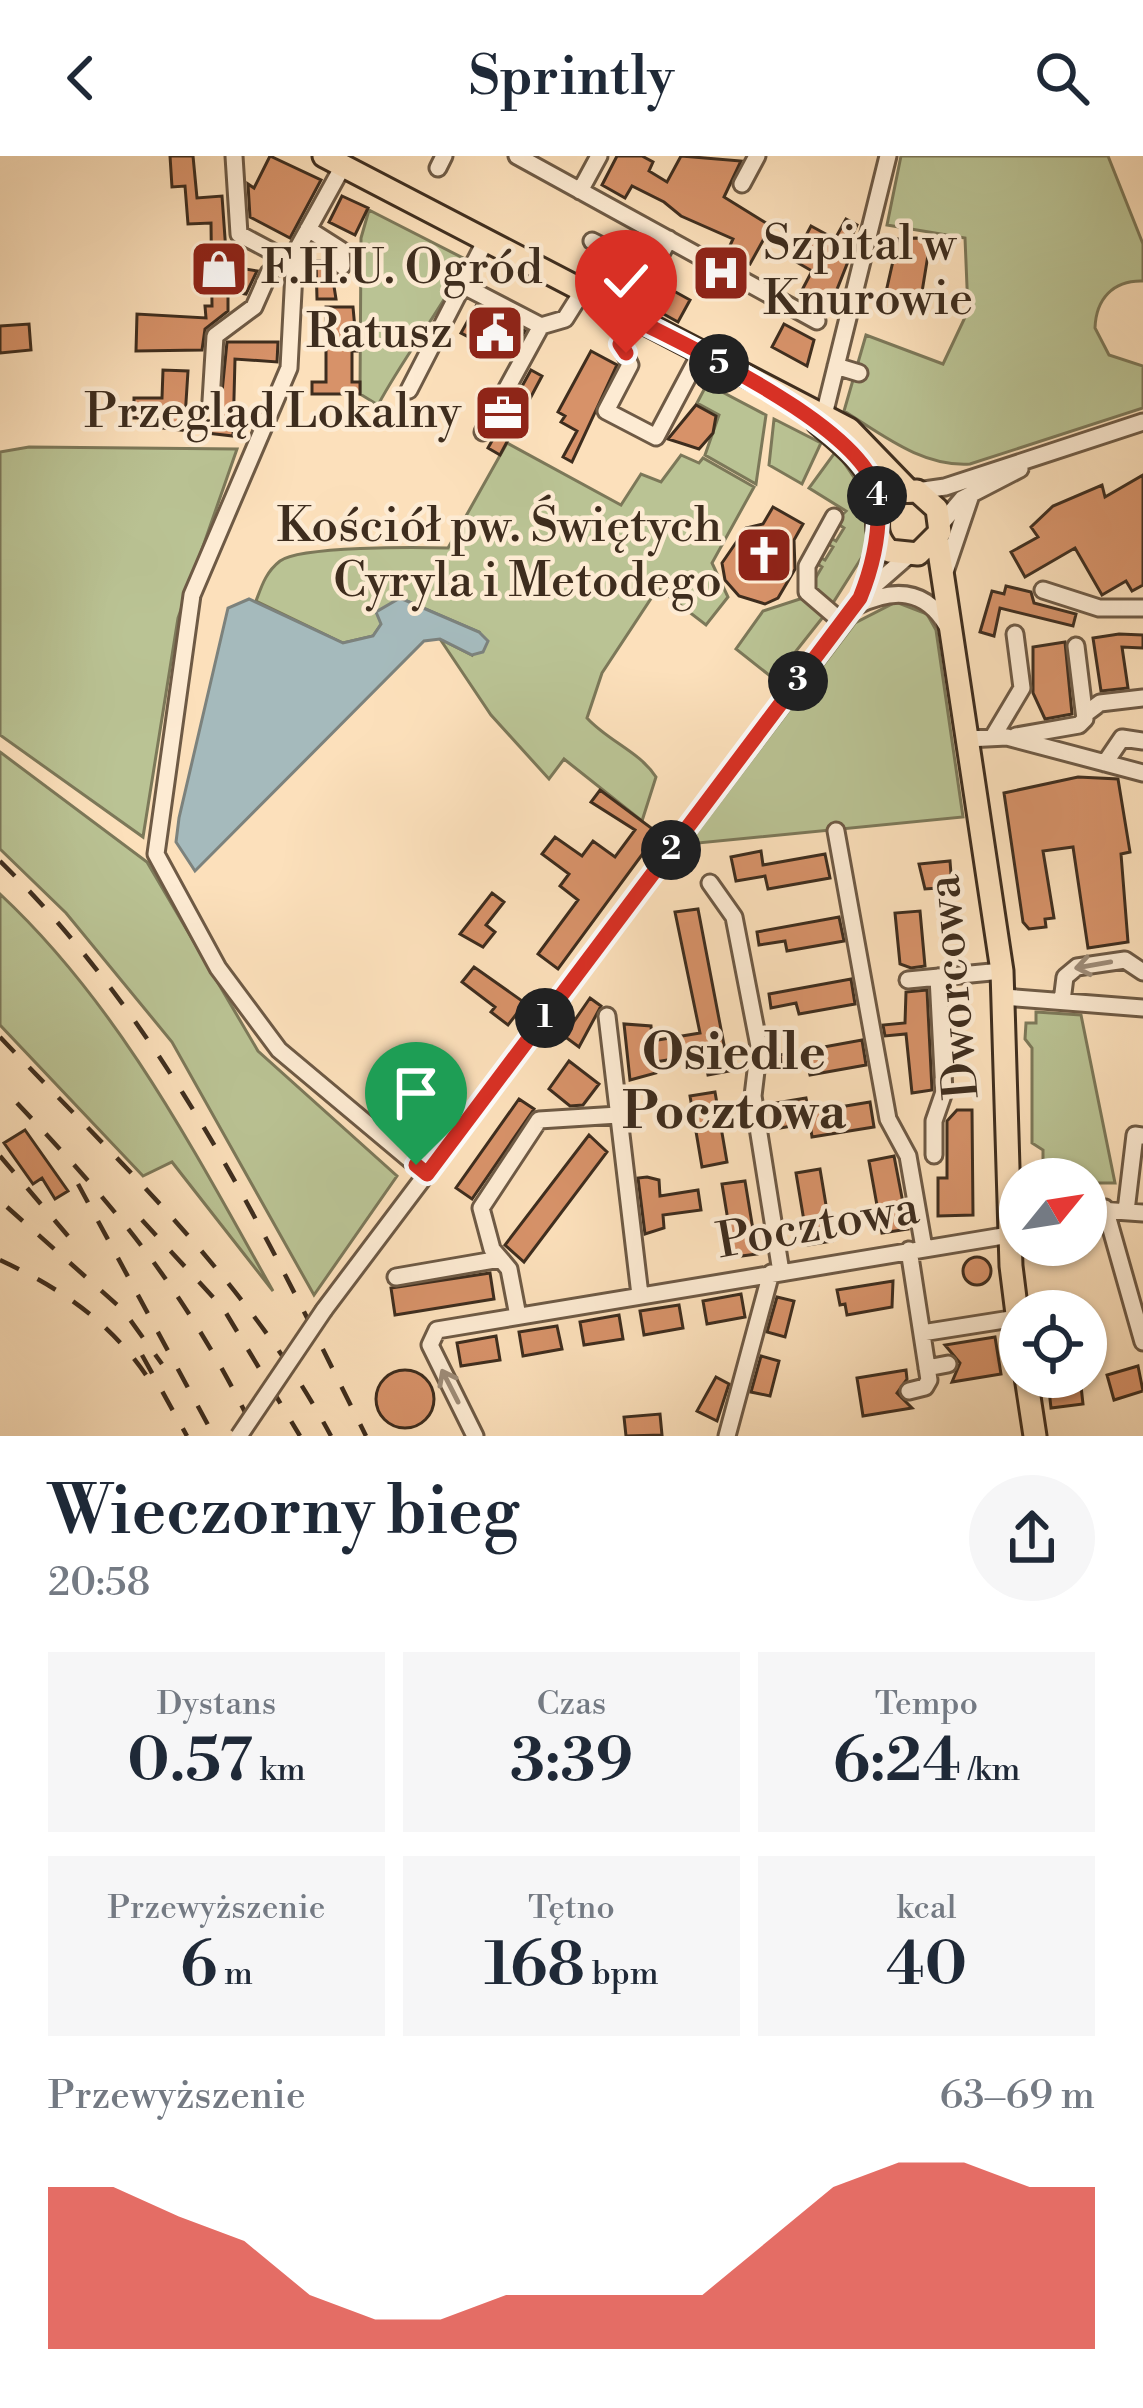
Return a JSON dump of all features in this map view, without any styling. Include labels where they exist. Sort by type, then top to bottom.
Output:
[{"type":"main road","points":[[348,163],[859,436],[912,491],[934,503],[939,531],[924,552],[908,556],[889,551],[877,535],[875,490],[854,457],[794,404]]},
{"type":"main road","points":[[877,509],[890,495],[912,491]]},
{"type":"main road","name":"Dworcowa","points":[[939,531],[1003,971],[1012,1158]]},
{"type":"main road","name":"Dworcowa","points":[[908,556],[930,577],[950,631]]},
{"type":"main road","points":[[1029,1398],[1035,1436]]},
{"type":"street","points":[[235,156],[234,220],[243,238],[291,256]]},
{"type":"street","points":[[517,156],[817,321]]},
{"type":"street","points":[[580,191],[598,156]]},
{"type":"street","points":[[742,184],[757,156]]},
{"type":"street","points":[[824,416],[888,156]]},
{"type":"street","points":[[211,401],[214,336],[249,313],[270,272],[291,256],[348,163]]},
{"type":"street","points":[[308,229],[337,245],[342,266]]},
{"type":"street","points":[[669,239],[620,344],[630,365],[606,411],[656,437],[700,354]]},
{"type":"street","points":[[409,390],[486,240]]},
{"type":"street","points":[[592,241],[652,272]]},
{"type":"street","points":[[291,256],[289,368],[192,595],[156,854],[218,968],[279,1050],[427,1174]]},
{"type":"street","points":[[462,285],[541,326],[565,319],[582,292]]},
{"type":"street","points":[[483,432],[541,326]]},
{"type":"street","points":[[836,366],[859,373]]},
{"type":"street","points":[[912,491],[1049,454],[1143,422]]},
{"type":"street","points":[[939,531],[948,511],[973,493],[1049,454]]},
{"type":"street","points":[[944,582],[948,552],[973,493]]},
{"type":"street","points":[[834,517],[807,566],[807,592],[842,622]]},
{"type":"street","points":[[856,603],[877,551],[877,535]]},
{"type":"street","points":[[238,1436],[324,1310],[856,603],[908,556]]},
{"type":"street","points":[[1043,590],[1099,608],[1143,608]]},
{"type":"street","points":[[856,603],[883,595],[917,596],[932,604],[950,631]]},
{"type":"street","points":[[1000,736],[1022,688],[1016,634]]},
{"type":"street","points":[[1076,646],[1088,712]]},
{"type":"street","points":[[967,739],[1079,725],[1100,703],[1143,698]]},
{"type":"street","points":[[1000,736],[1143,773]]},
{"type":"street","points":[[1105,763],[1123,739],[1143,741]]},
{"type":"street","points":[[836,831],[888,1119],[908,1156],[927,1368],[927,1386],[909,1390]]},
{"type":"street","points":[[710,883],[734,917],[759,1046],[753,1096],[776,1272],[727,1436]]},
{"type":"street","points":[[1062,1001],[1065,977],[1077,967],[1130,960],[1143,972]]},
{"type":"street","points":[[908,980],[1003,971]]},
{"type":"street","points":[[934,1155],[933,1126],[944,1092],[938,976]]},
{"type":"street","points":[[1004,997],[1143,1008]]},
{"type":"street","points":[[607,1016],[640,1295]]},
{"type":"street","points":[[518,1316],[509,1269],[490,1244],[482,1204],[534,1126],[549,1117],[578,1121],[618,1115]]},
{"type":"street","points":[[1135,1212],[1135,1135],[1143,1136]]},
{"type":"street","points":[[1107,1215],[1143,1342]]},
{"type":"street","name":"Pocztowa","points":[[475,1436],[432,1350],[430,1334],[999,1237]]},
{"type":"street","points":[[395,1277],[500,1258]]},
{"type":"street","points":[[922,1333],[999,1329]]},
{"type":"street","points":[[927,1368],[948,1364]]},
{"type":"green space","points":[[901,156],[1108,156],[1143,244],[1143,281],[1123,284],[1108,293],[1095,328],[1109,355],[1143,366],[1143,408],[970,464],[919,455],[844,411],[866,335],[943,364],[968,311],[965,238],[887,225]]},
{"type":"green space","points":[[369,210],[467,260],[378,405],[360,394],[361,238]]},
{"type":"green space","points":[[707,384],[766,415],[756,484],[705,455],[719,415],[697,403]]},
{"type":"green space","points":[[774,419],[821,443],[802,484],[769,465]]},
{"type":"green space","points":[[507,443],[621,505],[641,474],[661,482],[681,455],[699,463],[703,458],[754,487],[712,563],[728,597],[706,625],[658,588],[602,673],[587,718],[656,777],[642,821],[564,759],[549,779],[491,715],[440,639],[472,655],[479,632],[400,598],[373,636],[343,643],[256,601],[271,570],[292,556],[360,548],[448,548]]},
{"type":"green space","points":[[29,447],[237,449],[178,618],[143,837],[0,735],[0,452]]},
{"type":"green space","points":[[836,451],[866,495],[867,549],[831,606],[812,592],[810,576],[815,579],[822,567],[813,561],[817,556],[825,560],[833,547],[824,542],[827,536],[836,541],[844,528],[835,522],[846,511],[809,488]]},
{"type":"green space","points":[[806,597],[827,612],[774,679],[736,649],[763,611]]},
{"type":"green space","points":[[896,602],[927,614],[936,630],[963,817],[688,844],[855,623]]},
{"type":"green space","points":[[0,752],[147,862],[258,1051],[397,1176],[314,1295],[172,1042],[66,913],[0,849]]},
{"type":"green space","points":[[0,894],[43,937],[118,1031],[183,1133],[273,1291],[172,1162],[143,1176],[0,1025]]},
{"type":"green space","points":[[1036,1012],[1081,1015],[1115,1183],[1107,1183],[1107,1158],[1043,1158],[1043,1150],[1032,1143],[1032,1048],[1025,1039],[1026,1023],[1036,1023]]},
{"type":"shaded area","points":[[400,598],[479,632],[488,641],[483,652],[472,655],[440,639],[424,641],[195,871],[176,842],[179,818],[228,608],[249,599],[343,643],[373,636],[381,624],[376,612]]},
{"type":"building","points":[[170,156],[193,156],[197,198],[222,196],[227,266],[257,271],[246,294],[228,291],[228,311],[205,329],[202,350],[136,351],[137,314],[206,318],[205,306],[212,306],[211,223],[188,224],[185,186],[172,187]]},
{"type":"building","points":[[270,156],[321,180],[290,238],[250,217],[248,184],[254,188]]},
{"type":"building","points":[[617,156],[642,156],[653,162],[649,171],[667,182],[681,156],[741,161],[724,197],[771,226],[750,264],[727,252],[733,239],[681,216],[664,202],[632,186],[625,198],[602,185]]},
{"type":"building","points":[[342,196],[368,208],[355,235],[329,222]]},
{"type":"building","points":[[846,219],[857,225],[847,246],[853,249],[828,312],[799,296],[812,271],[793,260],[811,226],[835,239]]},
{"type":"building","points":[[898,239],[945,243],[943,258],[928,255],[921,298],[886,292]]},
{"type":"building","points":[[316,261],[330,261],[336,299],[317,299]]},
{"type":"building","points":[[663,285],[690,300],[678,322],[651,307]]},
{"type":"building","points":[[476,306],[525,331],[510,358],[461,333]]},
{"type":"building","points":[[326,307],[353,307],[357,351],[352,351],[352,382],[360,382],[360,394],[312,394],[312,382],[326,382]]},
{"type":"building","points":[[29,324],[31,350],[0,353],[0,326]]},
{"type":"building","points":[[784,324],[814,340],[807,366],[772,347]]},
{"type":"building","points":[[227,342],[278,342],[277,362],[235,359],[233,436],[162,428],[163,418],[134,418],[134,398],[162,398],[163,370],[188,371],[185,418],[219,422]]},
{"type":"building","points":[[591,351],[617,365],[572,462],[563,457],[577,431],[561,422],[565,416],[558,412]]},
{"type":"building","points":[[531,370],[542,376],[500,455],[488,448]]},
{"type":"building","points":[[696,405],[716,416],[713,433],[699,449],[668,439]]},
{"type":"building","points":[[1143,475],[1143,585],[1132,591],[1126,581],[1102,595],[1075,548],[1025,577],[1011,552],[1038,537],[1031,527],[1053,506],[1102,485],[1105,497]]},
{"type":"building","name":"Kościół pw. Świętych Cyryla i Metodego","points":[[773,507],[803,524],[794,540],[795,569],[778,598],[765,604],[739,596],[725,580],[722,563],[746,528],[763,524]]},
{"type":"building","points":[[1006,586],[1031,592],[1034,603],[1076,614],[1073,626],[1000,608],[994,636],[980,632],[992,591],[1004,594]]},
{"type":"building","points":[[1143,635],[1143,648],[1122,647],[1128,688],[1101,691],[1093,638]]},
{"type":"building","points":[[1065,642],[1072,714],[1045,719],[1033,693],[1033,647]]},
{"type":"building","points":[[1078,777],[1118,779],[1130,852],[1121,854],[1128,942],[1088,948],[1073,847],[1043,851],[1054,918],[1045,919],[1046,927],[1029,929],[1023,922],[1004,793]]},
{"type":"building","points":[[600,790],[658,833],[558,969],[538,954],[578,900],[560,886],[569,874],[542,854],[555,837],[582,856],[593,841],[615,857],[635,830],[591,802]]},
{"type":"building","points":[[761,851],[763,865],[825,854],[830,878],[768,889],[765,876],[736,881],[731,857]]},
{"type":"building","points":[[950,861],[952,887],[925,889],[919,864]]},
{"type":"building","points":[[492,893],[504,902],[486,925],[495,932],[483,947],[460,934]]},
{"type":"building","points":[[698,909],[729,1071],[708,1075],[704,1054],[655,1062],[656,1073],[630,1080],[624,1024],[651,1026],[652,1041],[700,1033],[675,912]]},
{"type":"building","points":[[920,911],[925,966],[911,968],[900,964],[895,913]]},
{"type":"building","points":[[839,917],[844,941],[787,951],[785,941],[759,945],[757,932]]},
{"type":"building","points":[[474,967],[525,1003],[508,1025],[491,1012],[495,1007],[462,982]]},
{"type":"building","points":[[851,979],[855,1004],[799,1014],[796,1003],[771,1008],[769,994]]},
{"type":"building","points":[[927,990],[932,1090],[912,1093],[906,1034],[885,1036],[883,1025],[905,1023],[906,992]]},
{"type":"building","points":[[590,998],[601,1006],[579,1047],[564,1036]]},
{"type":"building","points":[[862,1040],[866,1065],[810,1075],[807,1064],[782,1068],[780,1055]]},
{"type":"building","points":[[569,1061],[599,1084],[583,1105],[570,1106],[549,1089]]},
{"type":"building","points":[[715,1092],[727,1162],[702,1167],[690,1096]]},
{"type":"building","points":[[806,1098],[809,1112],[870,1102],[874,1127],[812,1137],[810,1123],[780,1128],[776,1103]]},
{"type":"building","points":[[519,1099],[534,1109],[472,1199],[456,1188]]},
{"type":"building","points":[[957,1110],[972,1110],[973,1215],[938,1216],[938,1178],[947,1178],[947,1121]]},
{"type":"building","points":[[25,1130],[68,1191],[55,1199],[42,1178],[33,1184],[4,1143]]},
{"type":"building","points":[[589,1135],[607,1152],[524,1262],[505,1245]]},
{"type":"building","points":[[894,1156],[908,1229],[882,1233],[869,1161]]},
{"type":"building","points":[[820,1169],[832,1241],[808,1245],[796,1173]]},
{"type":"building","points":[[638,1178],[659,1180],[660,1196],[698,1190],[701,1210],[663,1215],[664,1228],[645,1234]]},
{"type":"building","points":[[745,1181],[757,1254],[734,1257],[722,1184]]},
{"type":"building","points":[[977,1257],[987,1261],[991,1271],[987,1281],[977,1285],[967,1281],[963,1271],[967,1261]]},
{"type":"building","points":[[490,1273],[494,1299],[395,1315],[391,1288]]},
{"type":"building","points":[[893,1281],[892,1307],[847,1315],[845,1304],[840,1305],[837,1290]]},
{"type":"building","points":[[741,1294],[745,1317],[707,1324],[703,1301]]},
{"type":"building","points":[[777,1297],[794,1301],[785,1337],[767,1332]]},
{"type":"building","points":[[679,1305],[683,1328],[644,1335],[640,1311]]},
{"type":"building","points":[[619,1315],[623,1339],[584,1345],[580,1322]]},
{"type":"building","points":[[557,1326],[562,1349],[523,1356],[519,1332]]},
{"type":"building","points":[[496,1336],[500,1360],[461,1366],[457,1343]]},
{"type":"building","points":[[995,1337],[999,1374],[952,1382],[960,1363],[945,1345]]},
{"type":"building","points":[[761,1356],[779,1361],[770,1396],[751,1392]]},
{"type":"building","points":[[1138,1366],[1143,1391],[1114,1400],[1107,1375]]},
{"type":"building","points":[[405,1370],[425,1379],[434,1399],[425,1419],[405,1428],[385,1419],[376,1399],[385,1379]]},
{"type":"building","points":[[906,1370],[907,1379],[897,1393],[912,1408],[863,1416],[857,1378]]},
{"type":"building","points":[[716,1377],[729,1384],[717,1421],[697,1411]]},
{"type":"building","points":[[1050,1398],[1082,1398],[1083,1404],[1051,1408]]},
{"type":"building","points":[[660,1414],[662,1435],[626,1436],[624,1417]]},
{"type":"railway","points":[[0,861],[113,991],[162,1061],[249,1207],[366,1436]]},
{"type":"railway","points":[[0,1037],[136,1178],[221,1275],[298,1380],[331,1436]]},
{"type":"railway","points":[[17,1103],[151,1259],[205,1340],[257,1436]]},
{"type":"railway","points":[[0,1156],[74,1243]]},
{"type":"railway","points":[[78,1184],[214,1436]]},
{"type":"railway","points":[[7,1207],[123,1310],[162,1364]]},
{"type":"railway","points":[[142,1220],[223,1308],[300,1436]]},
{"type":"railway","points":[[0,1260],[81,1307],[116,1338],[146,1375]]},
{"type":"railway","points":[[142,1355],[187,1436]]},
{"type":"place","name":"F.H.U. Ogród","points":[[219,269]]},
{"type":"place","name":"Szpital w Knurowie","points":[[721,273]]},
{"type":"place","name":"Ratusz","points":[[495,333]]},
{"type":"place","name":"Przegląd Lokalny","points":[[503,413]]},
{"type":"place","name":"Kościół pw. Świętych Cyryla i Metodego","points":[[764,555]]},
{"type":"district","name":"Osiedle Pocztowa","points":[[734,1083]]},
{"type":"route","points":[[416,1165],[427,1174],[559,999],[860,598],[877,551],[878,501],[868,476],[841,443],[794,404],[633,318],[620,344],[626,353]]}]
